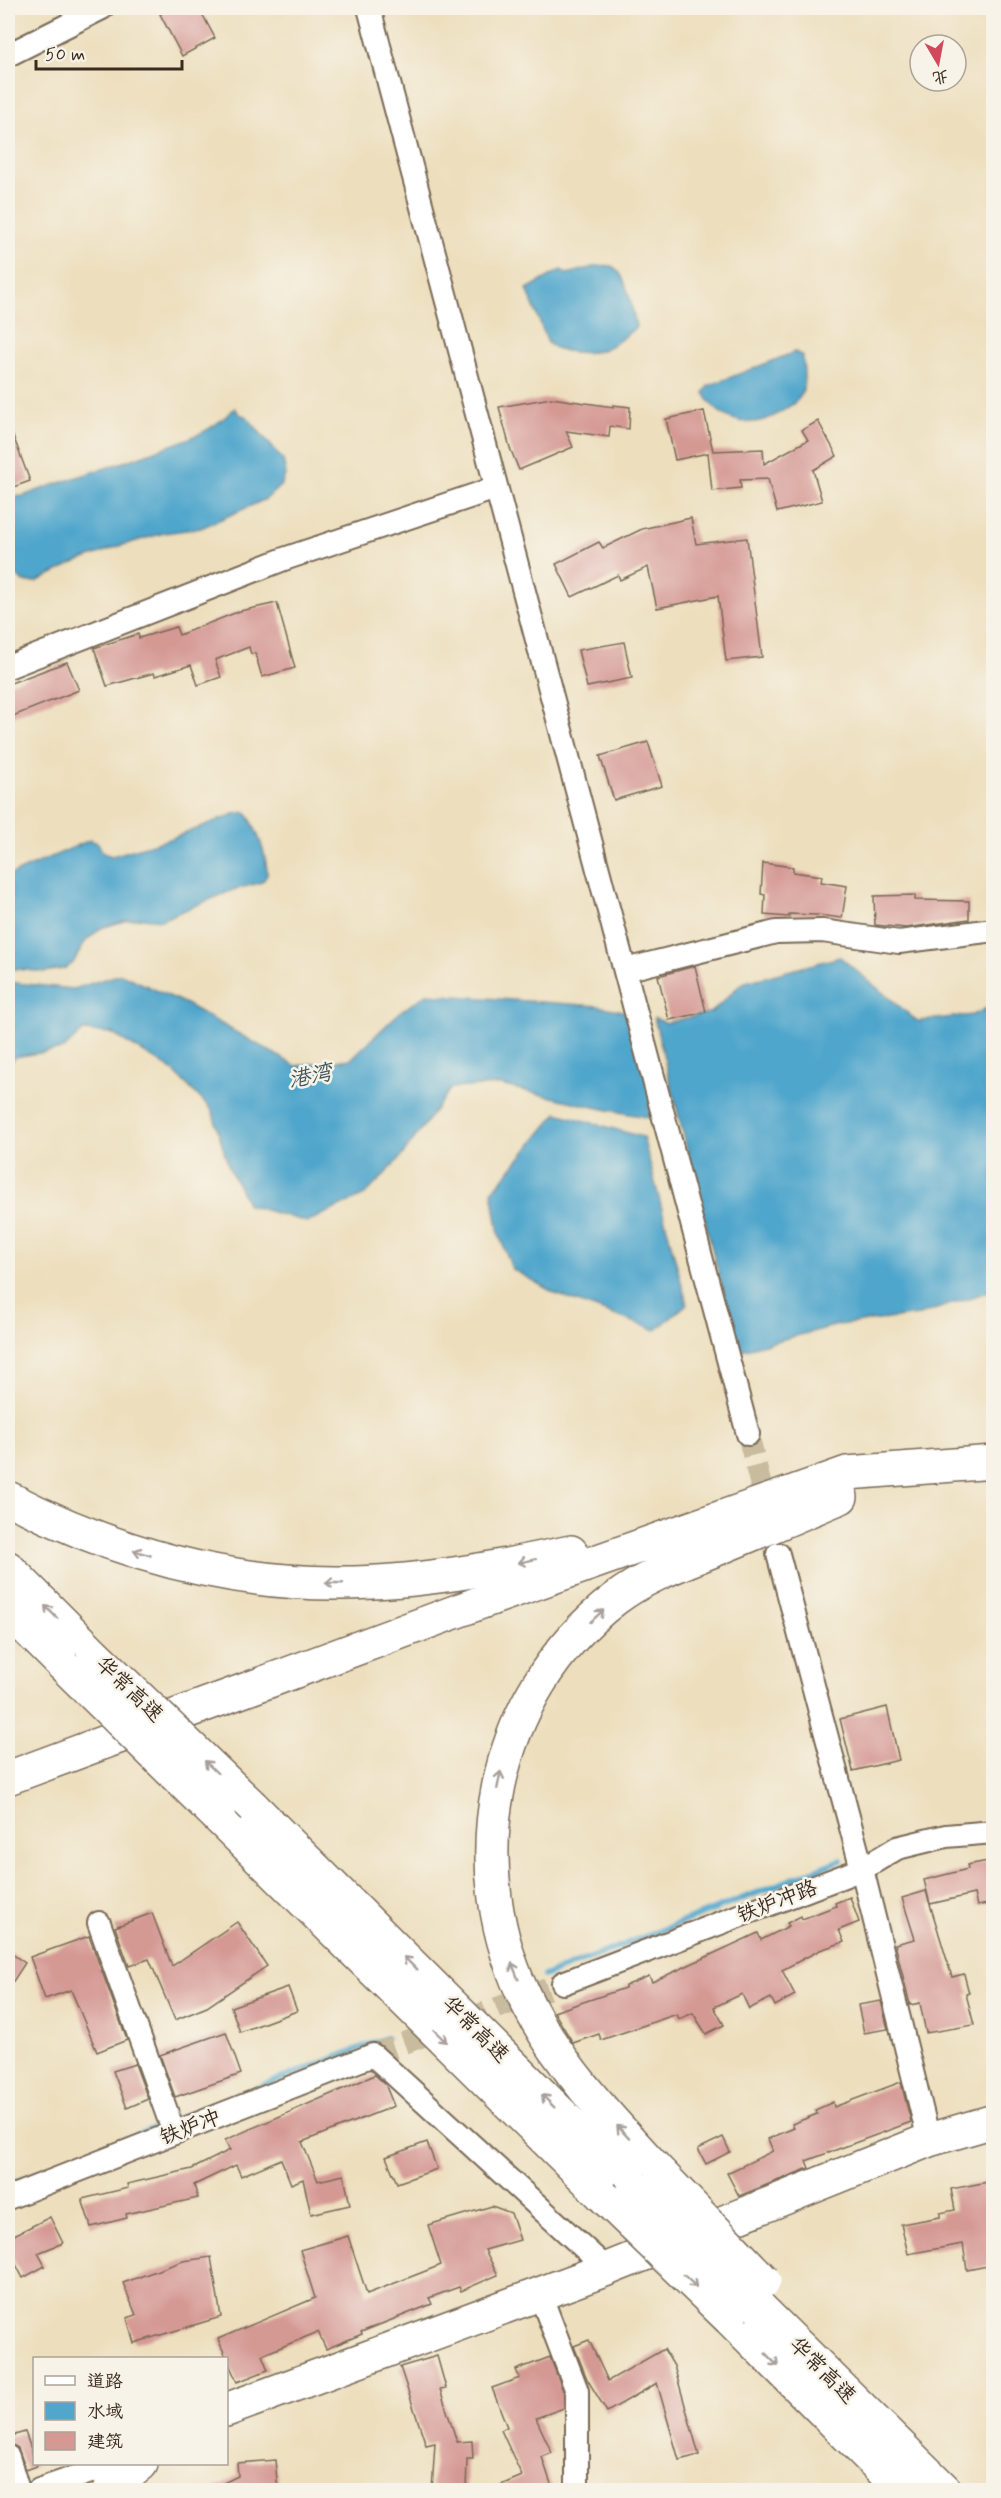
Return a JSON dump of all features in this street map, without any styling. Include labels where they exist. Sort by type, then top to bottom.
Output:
[{"type":"main road","points":[[8,1498],[57,1523],[100,1540],[187,1566],[261,1579],[340,1583],[422,1578],[510,1565],[848,1483],[993,1462]]},
{"type":"main road","points":[[8,1778],[468,1607],[848,1483],[993,1480]]},
{"type":"main road","points":[[8,1795],[685,1547],[848,1483]]},
{"type":"main road","points":[[848,1483],[653,1576],[615,1599],[579,1632],[544,1675],[521,1717],[502,1764],[492,1817],[490,1863],[496,1911],[509,1958],[529,2006],[555,2048],[648,2181],[756,2308],[911,2478]]},
{"type":"main road","name":"华常高速","points":[[8,1568],[68,1664],[292,1907],[409,2006],[603,2196],[756,2308],[911,2478],[945,2490]]},
{"type":"main road","name":"华常高速","points":[[8,1610],[68,1664],[253,1808],[648,2181]]},
{"type":"main road","points":[[8,1633],[68,1664]]},
{"type":"main road","points":[[228,2409],[607,2269],[929,2140],[993,2121]]},
{"type":"main road","points":[[110,2490],[139,2465]]},
{"type":"street","points":[[8,55],[102,8]]},
{"type":"street","points":[[369,8],[748,1434]]},
{"type":"street","points":[[8,667],[284,559],[496,488]]},
{"type":"street","points":[[625,970],[776,932],[822,931],[899,942],[993,930]]},
{"type":"street","points":[[778,1554],[862,1869],[929,2140]]},
{"type":"street","name":"铁炉冲路","points":[[563,1983],[862,1869],[897,1848],[946,1836],[993,1832]]},
{"type":"street","points":[[99,1923],[174,2133]]},
{"type":"street","name":"铁炉冲","points":[[8,2198],[374,2055],[607,2269]]},
{"type":"street","points":[[540,2294],[577,2391],[577,2490]]},
{"type":"street","points":[[8,2457],[18,2490]]},
{"type":"street","points":[[39,2490],[108,2465]]},
{"type":"water","points":[[597,266],[611,266],[617,269],[628,293],[636,327],[617,342],[598,351],[574,352],[552,346],[548,343],[527,289],[561,270],[567,274]]},
{"type":"water","points":[[795,352],[803,356],[804,383],[801,394],[798,400],[773,417],[750,422],[729,418],[711,403],[704,393],[708,386]]},
{"type":"water","points":[[235,408],[239,414],[247,417],[283,460],[286,473],[281,485],[266,499],[201,528],[164,533],[116,547],[74,563],[36,582],[23,582],[8,566],[8,497],[23,496],[184,440],[210,428]]},
{"type":"water","points":[[246,812],[254,826],[265,859],[267,875],[262,882],[233,890],[161,920],[142,918],[101,928],[85,942],[73,963],[64,969],[45,972],[8,968],[8,876],[90,840],[98,843],[103,853],[112,856],[173,838],[234,814]]},
{"type":"water","points":[[840,957],[917,1021],[973,1015],[993,1005],[993,1290],[919,1315],[838,1325],[738,1351],[654,1018],[666,1023],[712,1012],[742,983]]},
{"type":"water","name":"港湾","points":[[121,974],[186,1004],[296,1066],[351,1059],[400,1012],[427,994],[598,1006],[633,1013],[662,1120],[500,1085],[451,1088],[401,1157],[365,1195],[307,1222],[248,1205],[229,1168],[212,1110],[170,1068],[111,1033],[83,1031],[64,1049],[15,1057],[8,1066],[8,982],[73,989]]},
{"type":"water","points":[[557,1113],[643,1137],[687,1304],[656,1330],[558,1295],[512,1269],[499,1234],[492,1192]]},
{"type":"building","points":[[172,8],[199,8],[215,38],[182,56],[160,14]]},
{"type":"building","points":[[551,398],[613,407],[613,405],[630,407],[629,429],[610,426],[609,437],[566,431],[573,447],[519,470],[510,448],[499,407]]},
{"type":"building","points":[[704,411],[713,451],[763,449],[764,464],[808,440],[802,430],[818,421],[837,456],[813,470],[822,501],[777,512],[768,479],[740,480],[741,488],[712,491],[708,453],[675,460],[666,419]]},
{"type":"building","points":[[8,426],[30,481],[8,489]]},
{"type":"building","points":[[691,518],[696,544],[747,538],[762,657],[726,661],[718,596],[657,608],[648,567],[620,580],[618,575],[572,597],[556,564],[599,542],[603,548],[642,529]]},
{"type":"building","points":[[277,603],[295,668],[262,677],[255,653],[251,654],[249,647],[215,660],[221,677],[198,685],[191,665],[155,676],[154,673],[107,686],[94,648],[138,634],[139,638],[176,627],[179,635],[240,611]]},
{"type":"building","points":[[624,642],[632,678],[587,687],[578,650]]},
{"type":"building","points":[[67,662],[79,690],[8,718],[8,684]]},
{"type":"building","points":[[648,742],[662,786],[614,800],[600,756]]},
{"type":"building","points":[[763,863],[793,867],[793,872],[822,876],[821,882],[847,886],[842,918],[818,915],[789,914],[789,917],[764,915],[765,895],[761,894]]},
{"type":"building","points":[[915,895],[915,900],[969,901],[969,919],[906,928],[875,925],[874,896]]},
{"type":"building","points":[[695,966],[706,1012],[669,1020],[658,976]]},
{"type":"building","points":[[887,1707],[899,1760],[853,1771],[840,1719]]},
{"type":"building","points":[[993,1860],[993,1903],[977,1906],[974,1894],[930,1904],[924,1880],[968,1869],[967,1865]]},
{"type":"building","points":[[926,1891],[952,1977],[964,1974],[969,1993],[966,1994],[974,2025],[926,2033],[920,2003],[910,2005],[895,1944],[915,1939],[902,1898]]},
{"type":"building","points":[[850,1897],[859,1922],[839,1930],[844,1942],[820,1950],[782,1970],[795,1995],[775,2006],[771,1998],[749,2009],[742,1994],[714,2007],[724,2025],[706,2034],[693,2013],[679,2019],[677,2014],[601,2040],[599,2034],[573,2043],[554,2012],[625,1988],[649,1976],[652,1982],[758,1933],[761,1940],[789,1926],[787,1923],[801,1916],[802,1919],[836,1906],[835,1903]]},
{"type":"building","points":[[152,1913],[172,1966],[237,1922],[267,1966],[207,2007],[175,2020],[149,1959],[129,1966],[115,1927]]},
{"type":"building","points":[[89,1936],[127,2040],[97,2052],[71,1990],[45,1999],[30,1957]]},
{"type":"building","points":[[8,1951],[25,1963],[8,1989]]},
{"type":"building","points":[[288,1987],[297,2011],[240,2032],[231,2007]]},
{"type":"building","points":[[881,2001],[888,2029],[864,2033],[858,2005]]},
{"type":"building","points":[[226,2032],[241,2074],[175,2097],[160,2055]]},
{"type":"building","points":[[135,2064],[148,2099],[127,2108],[113,2071]]},
{"type":"building","points":[[375,2075],[385,2084],[394,2106],[302,2142],[318,2181],[344,2175],[350,2205],[311,2214],[303,2179],[291,2184],[281,2159],[241,2176],[236,2165],[194,2185],[198,2198],[126,2214],[127,2218],[91,2227],[82,2199],[128,2188],[127,2184],[192,2169],[230,2150],[225,2140]]},
{"type":"building","points":[[901,2082],[911,2122],[806,2161],[809,2168],[739,2196],[727,2173],[773,2151],[768,2139],[794,2128],[792,2124],[817,2114],[815,2110],[833,2102],[834,2107]]},
{"type":"building","points":[[723,2137],[730,2152],[706,2164],[698,2149]]},
{"type":"building","points":[[427,2142],[437,2169],[397,2183],[386,2157]]},
{"type":"building","points":[[993,2181],[993,2265],[967,2270],[963,2244],[908,2254],[901,2224],[940,2217],[940,2213],[955,2210],[951,2189]]},
{"type":"building","points":[[492,2206],[511,2213],[520,2240],[485,2250],[498,2275],[461,2291],[459,2287],[429,2298],[432,2304],[361,2332],[362,2334],[326,2349],[318,2332],[262,2355],[268,2370],[237,2382],[228,2357],[218,2339],[315,2298],[300,2250],[348,2236],[367,2294],[441,2265],[428,2225]]},
{"type":"building","points":[[50,2217],[63,2243],[38,2253],[45,2266],[23,2278],[8,2249],[8,2238]]},
{"type":"building","points":[[211,2257],[221,2317],[134,2343],[127,2318],[136,2315],[123,2283],[183,2261]]},
{"type":"building","points":[[589,2340],[608,2381],[664,2349],[674,2366],[699,2455],[679,2460],[657,2383],[607,2412],[587,2379],[574,2346]]},
{"type":"building","points":[[437,2356],[446,2388],[440,2389],[457,2442],[472,2441],[473,2459],[467,2459],[466,2490],[432,2490],[435,2443],[426,2445],[400,2367]]},
{"type":"building","points":[[550,2357],[564,2393],[564,2408],[536,2418],[552,2453],[542,2457],[553,2490],[489,2490],[522,2476],[501,2430],[507,2427],[492,2388],[520,2378],[516,2370]]},
{"type":"building","points":[[25,2432],[33,2455],[33,2465],[37,2466],[26,2470],[18,2448],[8,2442],[8,2437]]},
{"type":"building","points":[[275,2460],[278,2490],[209,2490],[238,2476],[237,2463]]},
{"type":"waterway","points":[[544,1976],[841,1860]]},
{"type":"waterway","points":[[8,2185],[386,2038]]},
{"type":"tunnel","points":[[748,1434],[768,1514]]},
{"type":"tunnel","points":[[373,2055],[563,1983]]}]
